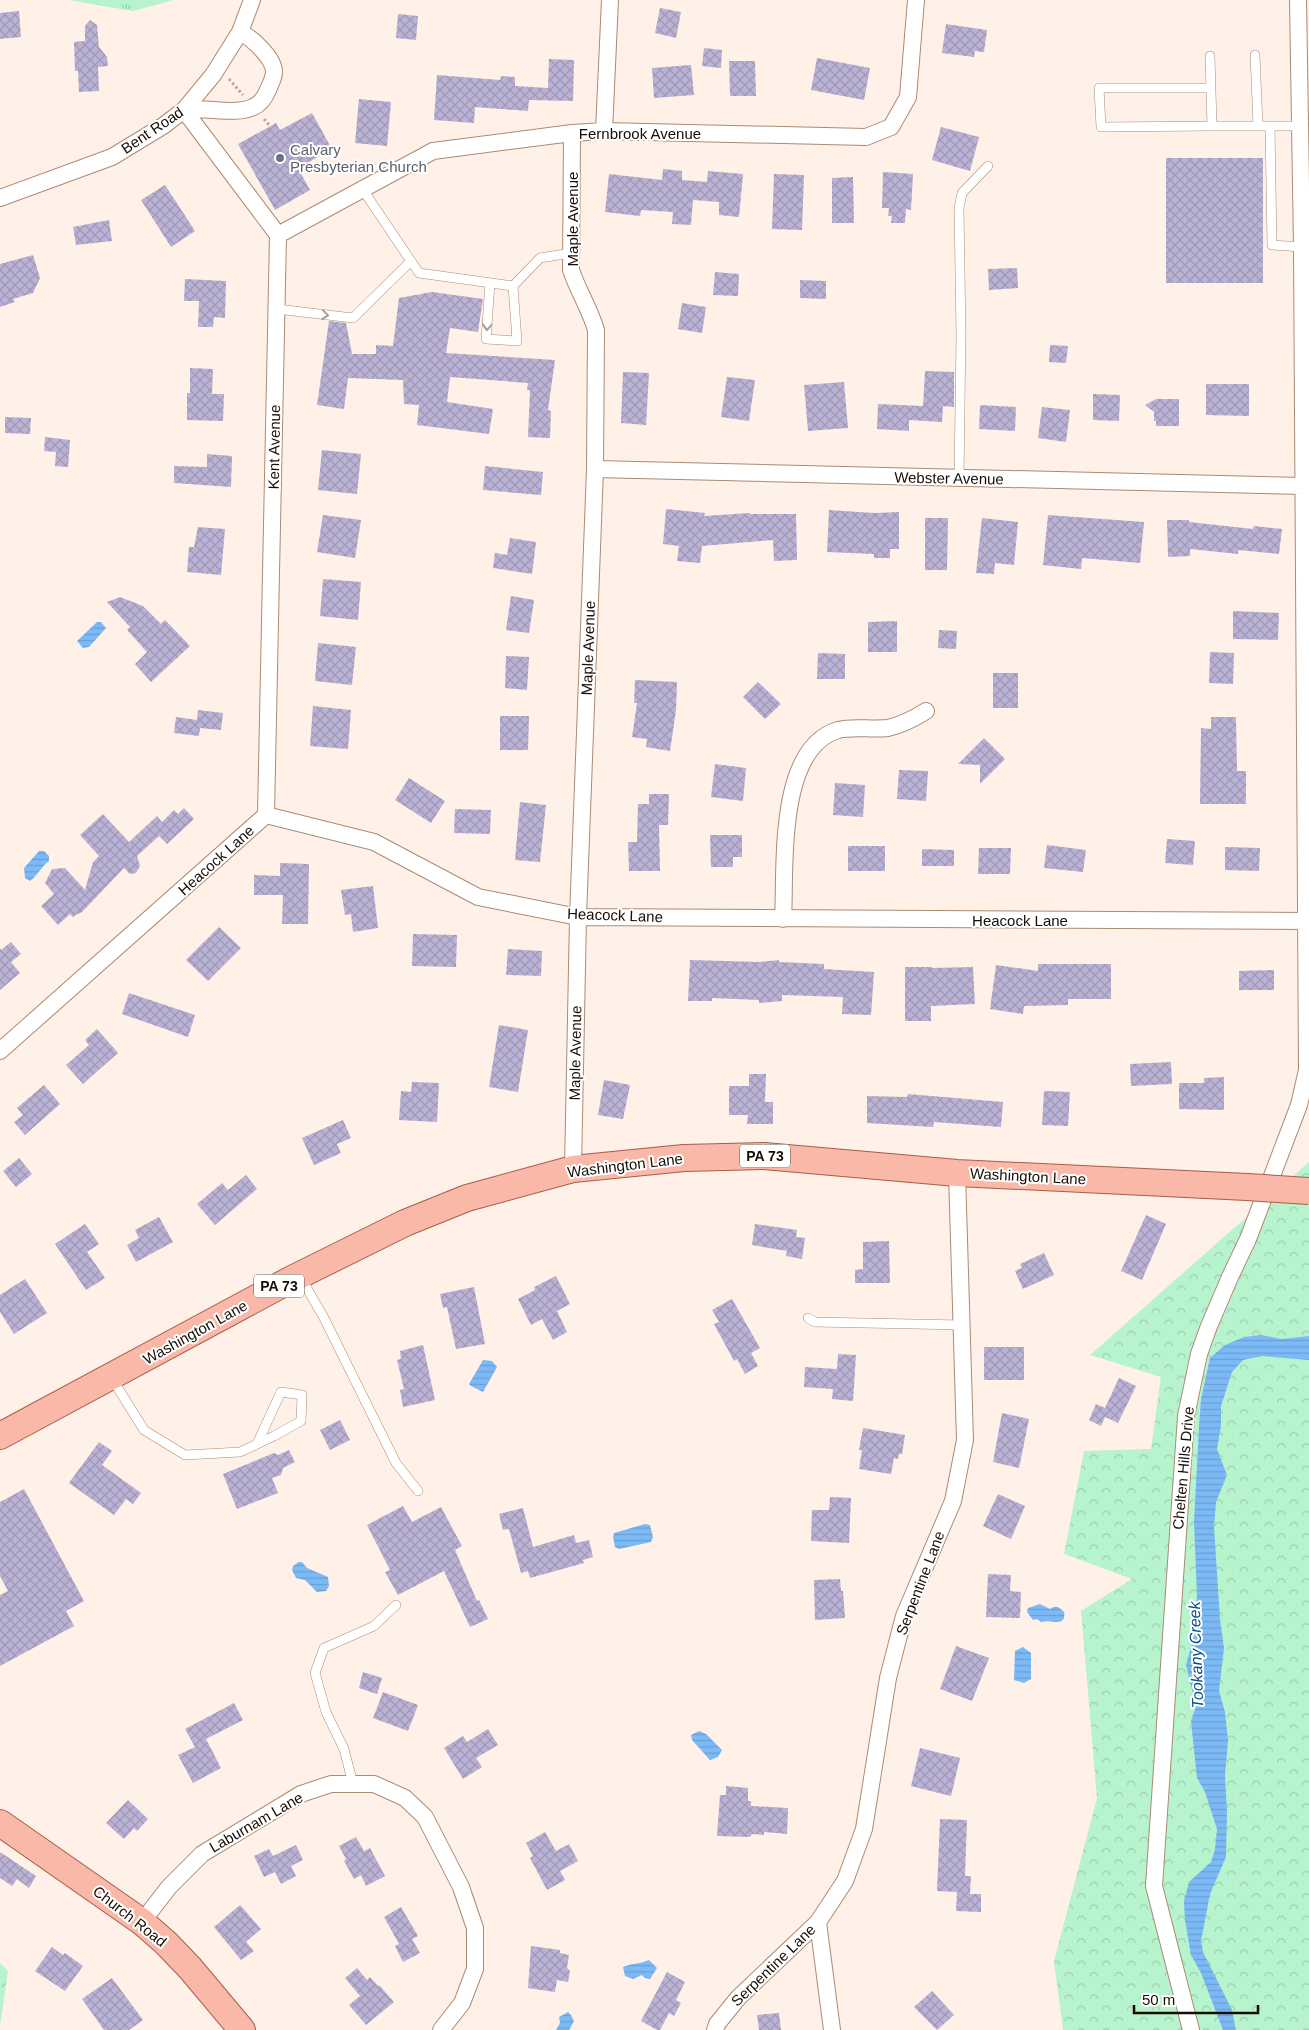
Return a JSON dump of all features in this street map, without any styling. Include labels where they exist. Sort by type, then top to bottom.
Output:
[{"type":"main road","name":"Washington Lane","points":[[0,1436],[300,1275],[405,1223],[467,1198],[573,1169],[684,1158],[764,1156],[957,1173],[1309,1191]]},
{"type":"main road","name":"Church Road","points":[[0,1823],[142,1922],[190,1968],[242,2030]]},
{"type":"street","name":"Bent Road","points":[[0,198],[112,157],[184,110],[213,75],[240,32],[252,0]]},
{"type":"street","points":[[604,131],[610,0]]},
{"type":"street","name":"Fernbrook Avenue","points":[[278,235],[433,151],[572,133],[604,131],[866,136],[891,126],[908,97],[916,0]]},
{"type":"street","name":"Chelten Hills Drive","points":[[1191,2030],[1154,1886],[1186,1416],[1199,1354],[1209,1326],[1248,1239],[1303,1093],[1307,1070],[1308,921],[1303,486],[1305,297],[1298,0]]},
{"type":"street","points":[[240,32],[251,38],[272,63],[274,73],[265,98],[254,107],[239,111],[196,108],[184,110],[278,235]]},
{"type":"street","name":"Maple Avenue","points":[[572,133],[571,270],[591,313],[596,330],[595,469],[578,916],[573,1169]]},
{"type":"street","name":"Kent Avenue","points":[[266,815],[278,235]]},
{"type":"street","name":"Webster Avenue","points":[[595,469],[1303,486]]},
{"type":"street","points":[[783,918],[788,808],[796,776],[803,761],[824,738],[837,731],[888,728],[926,711]]},
{"type":"street","name":"Heacock Lane","points":[[0,1051],[266,815],[374,842],[478,897],[578,916],[1308,921]]},
{"type":"street","name":"Serpentine Lane","points":[[715,2030],[716,2024],[738,1998],[818,1922],[844,1881],[864,1829],[888,1678],[904,1616],[953,1502],[965,1440],[957,1173]]},
{"type":"street","name":"Laburnam Lane","points":[[142,1922],[169,1887],[202,1854],[301,1794],[331,1784],[374,1784],[405,1798],[425,1817],[461,1887],[475,1928],[475,1969],[462,2003],[441,2030]]},
{"type":"street","points":[[818,1922],[832,2030]]},
{"type":"lane","points":[[1210,56],[1212,126]]},
{"type":"lane","points":[[1255,56],[1258,126]]},
{"type":"lane","points":[[1211,88],[1098,88],[1100,127],[1300,126]]},
{"type":"lane","points":[[1270,126],[1272,245],[1304,237]]},
{"type":"lane","points":[[959,478],[961,335],[959,208],[962,193],[988,166]]},
{"type":"lane","points":[[363,190],[419,273],[513,286]]},
{"type":"lane","points":[[490,283],[486,339],[517,341],[513,286],[540,258],[571,254]]},
{"type":"lane","points":[[277,309],[353,318],[411,262]]},
{"type":"lane","points":[[300,1275],[324,1318],[396,1463],[418,1491]]},
{"type":"lane","points":[[808,1318],[815,1322],[962,1325]]},
{"type":"lane","points":[[111,1377],[144,1430],[185,1455],[240,1452],[257,1444],[301,1421],[302,1395],[281,1392],[257,1444]]},
{"type":"lane","points":[[353,1784],[344,1749],[326,1712],[315,1673],[324,1648],[374,1626],[396,1605]]},
{"type":"green space","points":[[68,0],[173,0],[133,11]]},
{"type":"green space","points":[[1309,1162],[1309,2030],[1063,2030],[1054,1961],[1097,1798],[1081,1611],[1132,1579],[1064,1554],[1084,1451],[1151,1449],[1161,1377],[1090,1355]]},
{"type":"green space","points":[[0,1963],[8,1971],[0,2026]]},
{"type":"water","points":[[97,622],[101,622],[106,628],[89,647],[83,648],[77,641]]},
{"type":"water","points":[[39,851],[44,851],[49,856],[49,861],[30,881],[25,878],[24,868]]},
{"type":"water","name":"Tookany Creek","points":[[1261,1335],[1282,1339],[1309,1336],[1309,1360],[1262,1356],[1243,1360],[1232,1372],[1221,1406],[1221,1426],[1217,1449],[1227,1475],[1216,1502],[1214,1527],[1220,1619],[1224,1648],[1219,1691],[1225,1712],[1228,1741],[1225,1775],[1227,1811],[1226,1857],[1210,1894],[1201,1941],[1203,1952],[1232,2010],[1236,2030],[1223,2030],[1201,1973],[1191,1955],[1184,1901],[1189,1882],[1211,1862],[1215,1849],[1217,1829],[1205,1792],[1197,1778],[1191,1721],[1196,1706],[1186,1665],[1195,1632],[1197,1595],[1194,1522],[1199,1426],[1201,1399],[1210,1358],[1225,1345],[1244,1337]]},
{"type":"water","points":[[483,1360],[492,1361],[497,1367],[483,1392],[469,1384]]},
{"type":"water","points":[[645,1524],[650,1525],[653,1537],[651,1542],[619,1549],[615,1547],[614,1533]]},
{"type":"water","points":[[302,1562],[307,1568],[328,1577],[329,1586],[326,1591],[317,1592],[305,1580],[296,1578],[292,1570],[293,1566]]},
{"type":"water","points":[[1040,1604],[1050,1609],[1057,1607],[1061,1609],[1064,1612],[1063,1620],[1041,1622],[1037,1619],[1033,1620],[1027,1612],[1028,1608]]},
{"type":"water","points":[[1023,1647],[1031,1653],[1031,1679],[1024,1683],[1014,1680],[1015,1651]]},
{"type":"water","points":[[699,1731],[706,1734],[722,1750],[718,1757],[710,1760],[692,1740],[691,1735]]},
{"type":"water","points":[[649,1960],[657,1968],[650,1979],[642,1975],[633,1979],[625,1976],[623,1967]]},
{"type":"water","points":[[568,2012],[574,2021],[569,2030],[556,2030],[560,2023],[559,2017]]},
{"type":"building","points":[[660,8],[681,12],[676,38],[655,33]]},
{"type":"building","points":[[19,11],[21,37],[0,39],[0,13]]},
{"type":"building","points":[[398,14],[418,16],[416,40],[396,38]]},
{"type":"building","points":[[90,20],[97,25],[99,47],[107,57],[108,66],[98,67],[99,91],[79,92],[78,71],[75,71],[74,42],[85,41],[85,26]]},
{"type":"building","points":[[946,24],[987,30],[984,52],[975,51],[974,57],[942,53]]},
{"type":"building","points":[[704,48],[722,50],[721,68],[702,66]]},
{"type":"building","points":[[817,58],[870,68],[864,100],[811,90]]},
{"type":"building","points":[[549,59],[574,60],[573,101],[529,100],[528,111],[475,107],[474,123],[434,120],[437,75],[500,80],[501,76],[515,77],[515,86],[548,88]]},
{"type":"building","points":[[729,61],[755,61],[756,96],[730,96]]},
{"type":"building","points":[[691,65],[694,95],[654,98],[652,68]]},
{"type":"building","points":[[359,99],[391,102],[387,146],[355,143]]},
{"type":"building","name":"Calvary Presbyterian Church","points":[[312,113],[332,149],[298,168],[310,190],[275,210],[238,144],[276,123],[280,130]]},
{"type":"building","points":[[941,127],[979,137],[970,171],[932,160]]},
{"type":"building","points":[[1166,158],[1263,158],[1263,283],[1166,283]]},
{"type":"building","points":[[663,169],[682,171],[682,180],[707,182],[708,171],[743,174],[739,217],[719,215],[719,202],[693,200],[691,225],[672,224],[673,212],[641,210],[640,216],[605,212],[609,174],[662,180]]},
{"type":"building","points":[[883,172],[913,174],[911,210],[906,209],[905,223],[891,223],[892,216],[888,216],[889,208],[882,208]]},
{"type":"building","points":[[774,174],[804,175],[802,230],[772,229]]},
{"type":"building","points":[[853,177],[854,223],[832,223],[832,178]]},
{"type":"building","points":[[165,185],[195,231],[171,247],[141,200]]},
{"type":"building","points":[[109,220],[112,241],[76,245],[73,227]]},
{"type":"building","points":[[33,255],[40,278],[33,293],[13,299],[15,302],[0,307],[0,264]]},
{"type":"building","points":[[1017,268],[1018,288],[989,290],[988,269]]},
{"type":"building","points":[[715,272],[739,274],[738,296],[713,295]]},
{"type":"building","points":[[185,279],[226,281],[225,318],[214,317],[213,327],[198,327],[199,301],[184,301]]},
{"type":"building","points":[[800,280],[826,281],[826,299],[800,298]]},
{"type":"building","points":[[432,292],[483,299],[478,332],[450,328],[446,353],[555,360],[548,410],[551,411],[550,438],[528,437],[530,390],[527,390],[528,383],[450,377],[447,402],[493,409],[489,434],[417,425],[419,405],[404,404],[403,380],[348,378],[344,409],[317,405],[329,321],[346,323],[352,354],[376,354],[376,345],[393,346],[399,298]]},
{"type":"building","points":[[682,303],[706,307],[702,333],[678,329]]},
{"type":"building","points":[[1050,345],[1068,346],[1066,363],[1049,362]]},
{"type":"building","points":[[190,368],[213,369],[212,394],[224,394],[223,421],[187,420],[187,393],[190,393]]},
{"type":"building","points":[[925,371],[954,372],[954,407],[943,406],[942,422],[909,420],[909,431],[877,429],[878,404],[923,406]]},
{"type":"building","points":[[623,372],[649,373],[646,425],[621,423]]},
{"type":"building","points":[[727,377],[755,380],[749,421],[721,417]]},
{"type":"building","points":[[844,382],[848,428],[808,431],[804,385]]},
{"type":"building","points":[[1206,384],[1249,384],[1249,416],[1206,415]]},
{"type":"building","points":[[1093,394],[1120,395],[1119,421],[1093,420]]},
{"type":"building","points":[[1156,399],[1179,399],[1179,426],[1156,426],[1154,412],[1145,405]]},
{"type":"building","points":[[980,405],[1016,407],[1015,431],[979,429]]},
{"type":"building","points":[[1042,407],[1070,410],[1066,442],[1038,438]]},
{"type":"building","points":[[5,417],[31,418],[30,434],[5,433]]},
{"type":"building","points":[[45,437],[70,440],[68,467],[55,466],[56,452],[44,451]]},
{"type":"building","points":[[322,450],[361,454],[357,494],[318,490]]},
{"type":"building","points":[[207,454],[232,456],[231,487],[174,483],[174,466],[207,467]]},
{"type":"building","points":[[485,466],[543,472],[541,495],[483,490]]},
{"type":"building","points":[[666,509],[705,513],[704,516],[750,513],[796,514],[797,560],[774,561],[773,540],[702,546],[700,563],[677,561],[679,546],[663,544]]},
{"type":"building","points":[[829,510],[874,513],[899,512],[899,549],[890,549],[890,558],[874,558],[874,554],[827,552]]},
{"type":"building","points":[[323,515],[361,520],[355,558],[317,552]]},
{"type":"building","points":[[1048,515],[1144,522],[1140,563],[1082,558],[1081,569],[1043,565]]},
{"type":"building","points":[[925,518],[948,518],[947,570],[925,570]]},
{"type":"building","points":[[982,518],[1018,522],[1014,565],[995,563],[994,574],[976,573]]},
{"type":"building","points":[[1167,520],[1189,520],[1189,522],[1253,529],[1254,526],[1282,529],[1279,554],[1238,550],[1238,554],[1190,549],[1190,556],[1168,557]]},
{"type":"building","points":[[198,527],[225,529],[221,575],[187,572],[189,547],[194,547]]},
{"type":"building","points":[[510,538],[536,542],[532,574],[493,568],[495,553],[507,555]]},
{"type":"building","points":[[323,579],[361,582],[358,620],[320,616]]},
{"type":"building","points":[[511,596],[534,600],[529,633],[506,630]]},
{"type":"building","points":[[120,597],[143,606],[161,624],[165,620],[190,646],[151,682],[135,664],[147,652],[127,630],[130,627],[107,602]]},
{"type":"building","points":[[1233,611],[1279,613],[1278,640],[1233,639]]},
{"type":"building","points":[[897,621],[897,652],[868,652],[868,622]]},
{"type":"building","points":[[939,630],[957,631],[956,649],[938,648]]},
{"type":"building","points":[[318,643],[356,647],[352,685],[315,681]]},
{"type":"building","points":[[1210,652],[1234,653],[1233,684],[1209,683]]},
{"type":"building","points":[[818,653],[845,654],[845,679],[817,679]]},
{"type":"building","points":[[506,656],[529,657],[527,690],[505,688]]},
{"type":"building","points":[[993,673],[1018,673],[1018,708],[993,708]]},
{"type":"building","points":[[635,680],[677,682],[676,710],[670,751],[646,747],[647,739],[632,737],[637,703],[634,703]]},
{"type":"building","points":[[758,682],[781,704],[765,719],[743,697]]},
{"type":"building","points":[[313,706],[351,710],[348,749],[310,746]]},
{"type":"building","points":[[198,710],[223,713],[221,730],[200,728],[199,736],[174,733],[176,717],[197,720]]},
{"type":"building","points":[[500,716],[529,716],[528,750],[500,750]]},
{"type":"building","points":[[1211,717],[1236,717],[1237,771],[1246,771],[1246,804],[1200,804],[1201,728],[1211,729]]},
{"type":"building","points":[[984,738],[1005,759],[980,784],[980,765],[958,764]]},
{"type":"building","points":[[715,764],[746,768],[743,801],[711,797]]},
{"type":"building","points":[[899,770],[928,771],[926,801],[897,799]]},
{"type":"building","points":[[409,778],[445,801],[431,823],[395,800]]},
{"type":"building","points":[[835,783],[865,785],[863,817],[833,815]]},
{"type":"building","points":[[649,794],[669,794],[668,825],[659,825],[660,871],[629,871],[628,842],[637,842],[638,804],[649,804]]},
{"type":"building","points":[[520,802],[546,805],[540,862],[515,860]]},
{"type":"building","points":[[184,808],[194,819],[167,844],[159,836],[137,856],[140,866],[136,873],[130,874],[124,868],[82,912],[73,917],[70,914],[58,925],[41,906],[54,894],[45,883],[52,869],[65,868],[85,890],[93,862],[99,856],[80,835],[103,814],[129,842],[157,816],[162,822],[174,810],[178,814]]},
{"type":"building","points":[[455,809],[491,810],[490,834],[454,833]]},
{"type":"building","points":[[710,835],[742,835],[742,857],[733,857],[733,867],[711,867]]},
{"type":"building","points":[[1167,839],[1195,841],[1193,865],[1165,863]]},
{"type":"building","points":[[1047,845],[1086,850],[1083,872],[1044,868]]},
{"type":"building","points":[[848,846],[885,846],[885,871],[848,871]]},
{"type":"building","points":[[1225,847],[1260,848],[1259,871],[1225,870]]},
{"type":"building","points":[[979,848],[1011,848],[1010,874],[978,874]]},
{"type":"building","points":[[922,849],[954,850],[954,866],[922,866]]},
{"type":"building","points":[[280,863],[309,864],[308,924],[282,924],[283,895],[254,895],[254,875],[280,876]]},
{"type":"building","points":[[373,886],[378,928],[353,932],[351,914],[345,915],[341,890]]},
{"type":"building","points":[[219,927],[241,948],[208,981],[186,960]]},
{"type":"building","points":[[413,934],[457,935],[456,967],[412,966]]},
{"type":"building","points":[[11,942],[21,954],[11,962],[20,973],[0,990],[0,948],[1,950]]},
{"type":"building","points":[[508,949],[542,951],[541,976],[506,975]]},
{"type":"building","points":[[690,960],[760,962],[779,960],[779,962],[824,964],[824,969],[874,972],[871,1015],[842,1014],[843,997],[782,995],[782,1001],[759,1003],[759,1000],[712,998],[712,1001],[688,1001]]},
{"type":"building","points":[[1038,964],[1111,964],[1111,999],[1068,999],[1068,1005],[1024,1006],[1023,1014],[990,1009],[996,965],[1038,971]]},
{"type":"building","points":[[905,967],[973,967],[975,1004],[931,1006],[931,1021],[905,1021]]},
{"type":"building","points":[[1274,970],[1274,990],[1239,990],[1239,971]]},
{"type":"building","points":[[129,993],[195,1015],[188,1037],[122,1014]]},
{"type":"building","points":[[499,1025],[528,1030],[518,1092],[489,1087]]},
{"type":"building","points":[[97,1029],[118,1053],[83,1084],[66,1065],[89,1045],[85,1040]]},
{"type":"building","points":[[1171,1062],[1172,1084],[1131,1086],[1130,1064]]},
{"type":"building","points":[[749,1074],[766,1074],[765,1102],[773,1102],[773,1124],[747,1124],[748,1115],[729,1115],[729,1086],[749,1086]]},
{"type":"building","points":[[1224,1077],[1224,1110],[1179,1109],[1179,1083],[1204,1083],[1204,1078]]},
{"type":"building","points":[[604,1080],[630,1085],[623,1119],[598,1115]]},
{"type":"building","points":[[412,1082],[439,1083],[437,1122],[399,1120],[401,1091],[411,1092]]},
{"type":"building","points":[[44,1085],[60,1104],[25,1135],[14,1122],[23,1115],[17,1108]]},
{"type":"building","points":[[1044,1091],[1070,1092],[1068,1126],[1042,1125]]},
{"type":"building","points":[[908,1094],[1003,1102],[1001,1127],[934,1122],[933,1127],[867,1123],[867,1096],[907,1097]]},
{"type":"building","points":[[343,1120],[351,1138],[337,1144],[341,1153],[314,1165],[302,1138]]},
{"type":"building","points":[[19,1158],[32,1174],[16,1187],[3,1171]]},
{"type":"building","points":[[246,1175],[257,1189],[215,1225],[197,1204],[222,1183],[228,1190]]},
{"type":"building","points":[[1146,1215],[1166,1224],[1142,1280],[1121,1271]]},
{"type":"building","points":[[159,1217],[173,1242],[136,1262],[127,1245],[139,1238],[135,1230]]},
{"type":"building","points":[[85,1224],[99,1244],[87,1252],[105,1278],[86,1290],[55,1244]]},
{"type":"building","points":[[755,1224],[797,1230],[796,1237],[805,1238],[802,1259],[786,1256],[787,1251],[752,1245]]},
{"type":"building","points":[[889,1241],[890,1283],[855,1283],[855,1270],[863,1269],[863,1242]]},
{"type":"building","points":[[1044,1253],[1054,1275],[1023,1289],[1015,1271],[1022,1268],[1020,1264]]},
{"type":"building","points":[[556,1276],[570,1304],[557,1311],[567,1332],[553,1340],[542,1319],[531,1325],[518,1299],[535,1290],[534,1287]]},
{"type":"building","points":[[25,1279],[47,1313],[14,1334],[0,1312],[0,1295]]},
{"type":"building","points":[[474,1287],[485,1344],[456,1349],[447,1307],[443,1308],[440,1294]]},
{"type":"building","points":[[732,1299],[760,1348],[751,1353],[758,1366],[745,1374],[737,1359],[734,1361],[714,1324],[719,1322],[712,1310]]},
{"type":"building","points":[[423,1345],[435,1400],[403,1407],[400,1390],[404,1389],[397,1360],[401,1359],[400,1351]]},
{"type":"building","points":[[984,1347],[1024,1347],[1024,1380],[984,1380]]},
{"type":"building","points":[[838,1354],[856,1355],[853,1401],[832,1399],[833,1389],[804,1387],[805,1367],[837,1369]]},
{"type":"building","points":[[1119,1378],[1136,1386],[1118,1423],[1105,1417],[1101,1426],[1089,1420],[1096,1404],[1105,1408]]},
{"type":"building","points":[[1002,1413],[1029,1419],[1019,1468],[993,1462]]},
{"type":"building","points":[[340,1420],[350,1440],[330,1450],[320,1430]]},
{"type":"building","points":[[863,1428],[905,1435],[902,1454],[899,1454],[898,1459],[894,1458],[891,1474],[859,1469],[862,1450],[859,1450]]},
{"type":"building","points":[[99,1442],[112,1451],[102,1465],[141,1493],[133,1504],[126,1499],[114,1515],[69,1483]]},
{"type":"building","points":[[289,1450],[295,1462],[283,1468],[281,1475],[272,1478],[278,1493],[237,1509],[223,1474],[274,1453],[278,1455]]},
{"type":"building","points":[[24,1489],[84,1601],[66,1611],[74,1626],[0,1666],[0,1595],[8,1591],[0,1576],[0,1502]]},
{"type":"building","points":[[998,1494],[1025,1506],[1011,1539],[983,1526]]},
{"type":"building","points":[[830,1497],[851,1498],[849,1543],[811,1541],[812,1510],[829,1510]]},
{"type":"building","points":[[403,1506],[412,1522],[441,1507],[462,1546],[455,1550],[477,1601],[479,1600],[488,1619],[470,1627],[444,1571],[398,1595],[385,1572],[390,1570],[367,1525]]},
{"type":"building","points":[[523,1508],[533,1547],[574,1535],[576,1543],[589,1540],[593,1557],[583,1560],[584,1563],[530,1578],[528,1571],[521,1573],[509,1529],[503,1530],[499,1514]]},
{"type":"building","points":[[988,1574],[1011,1575],[1010,1591],[1021,1592],[1020,1618],[986,1617]]},
{"type":"building","points":[[840,1579],[845,1618],[815,1620],[814,1580]]},
{"type":"building","points":[[956,1646],[989,1658],[972,1701],[940,1689]]},
{"type":"building","points":[[363,1672],[382,1678],[377,1694],[359,1688]]},
{"type":"building","points":[[383,1692],[418,1705],[408,1731],[373,1718]]},
{"type":"building","points":[[234,1703],[243,1720],[206,1739],[221,1768],[193,1783],[178,1755],[195,1747],[185,1729]]},
{"type":"building","points":[[488,1729],[498,1745],[476,1758],[482,1767],[463,1779],[444,1748],[463,1736],[467,1742]]},
{"type":"building","points":[[920,1748],[960,1758],[951,1796],[911,1786]]},
{"type":"building","points":[[726,1786],[748,1788],[748,1801],[751,1801],[751,1806],[788,1808],[787,1834],[764,1832],[764,1835],[752,1834],[750,1837],[717,1836],[720,1795],[726,1795]]},
{"type":"building","points":[[128,1800],[148,1819],[137,1831],[134,1828],[124,1839],[106,1823]]},
{"type":"building","points":[[940,1819],[967,1820],[965,1876],[971,1876],[970,1894],[981,1894],[981,1912],[956,1911],[957,1892],[937,1891]]},
{"type":"building","points":[[545,1832],[556,1851],[569,1844],[578,1861],[560,1871],[565,1880],[547,1890],[530,1858],[533,1856],[526,1843]]},
{"type":"building","points":[[356,1837],[364,1851],[370,1848],[385,1876],[366,1886],[361,1875],[354,1879],[344,1861],[346,1859],[339,1846]]},
{"type":"building","points":[[296,1845],[303,1860],[291,1866],[296,1876],[281,1884],[275,1872],[264,1877],[254,1856],[269,1849],[273,1856]]},
{"type":"building","points":[[0,1852],[36,1876],[29,1888],[17,1879],[12,1886],[0,1878]]},
{"type":"building","points":[[240,1905],[261,1929],[246,1942],[254,1951],[241,1960],[214,1927]]},
{"type":"building","points":[[401,1907],[418,1936],[412,1939],[420,1953],[403,1962],[395,1946],[399,1944],[384,1917]]},
{"type":"building","points":[[531,1946],[560,1950],[560,1953],[569,1955],[567,1968],[570,1971],[568,1982],[557,1980],[555,1992],[528,1988]]},
{"type":"building","points":[[52,1947],[63,1955],[65,1953],[83,1966],[65,1991],[35,1971]]},
{"type":"building","points":[[357,1968],[367,1980],[370,1977],[379,1985],[394,2002],[366,2025],[349,2005],[360,1996],[345,1978]]},
{"type":"building","points":[[667,1972],[685,1982],[676,2000],[681,2003],[674,2016],[669,2013],[660,2030],[657,2030],[641,2021]]},
{"type":"building","points":[[112,1978],[143,2020],[129,2030],[104,2030],[82,1999]]},
{"type":"building","points":[[932,1991],[954,2015],[937,2030],[914,2007]]},
{"type":"building","points":[[779,2013],[781,2030],[759,2030],[757,2015]]},
{"type":"place","name":"Calvary Presbyterian Church","points":[[280,158]]}]
